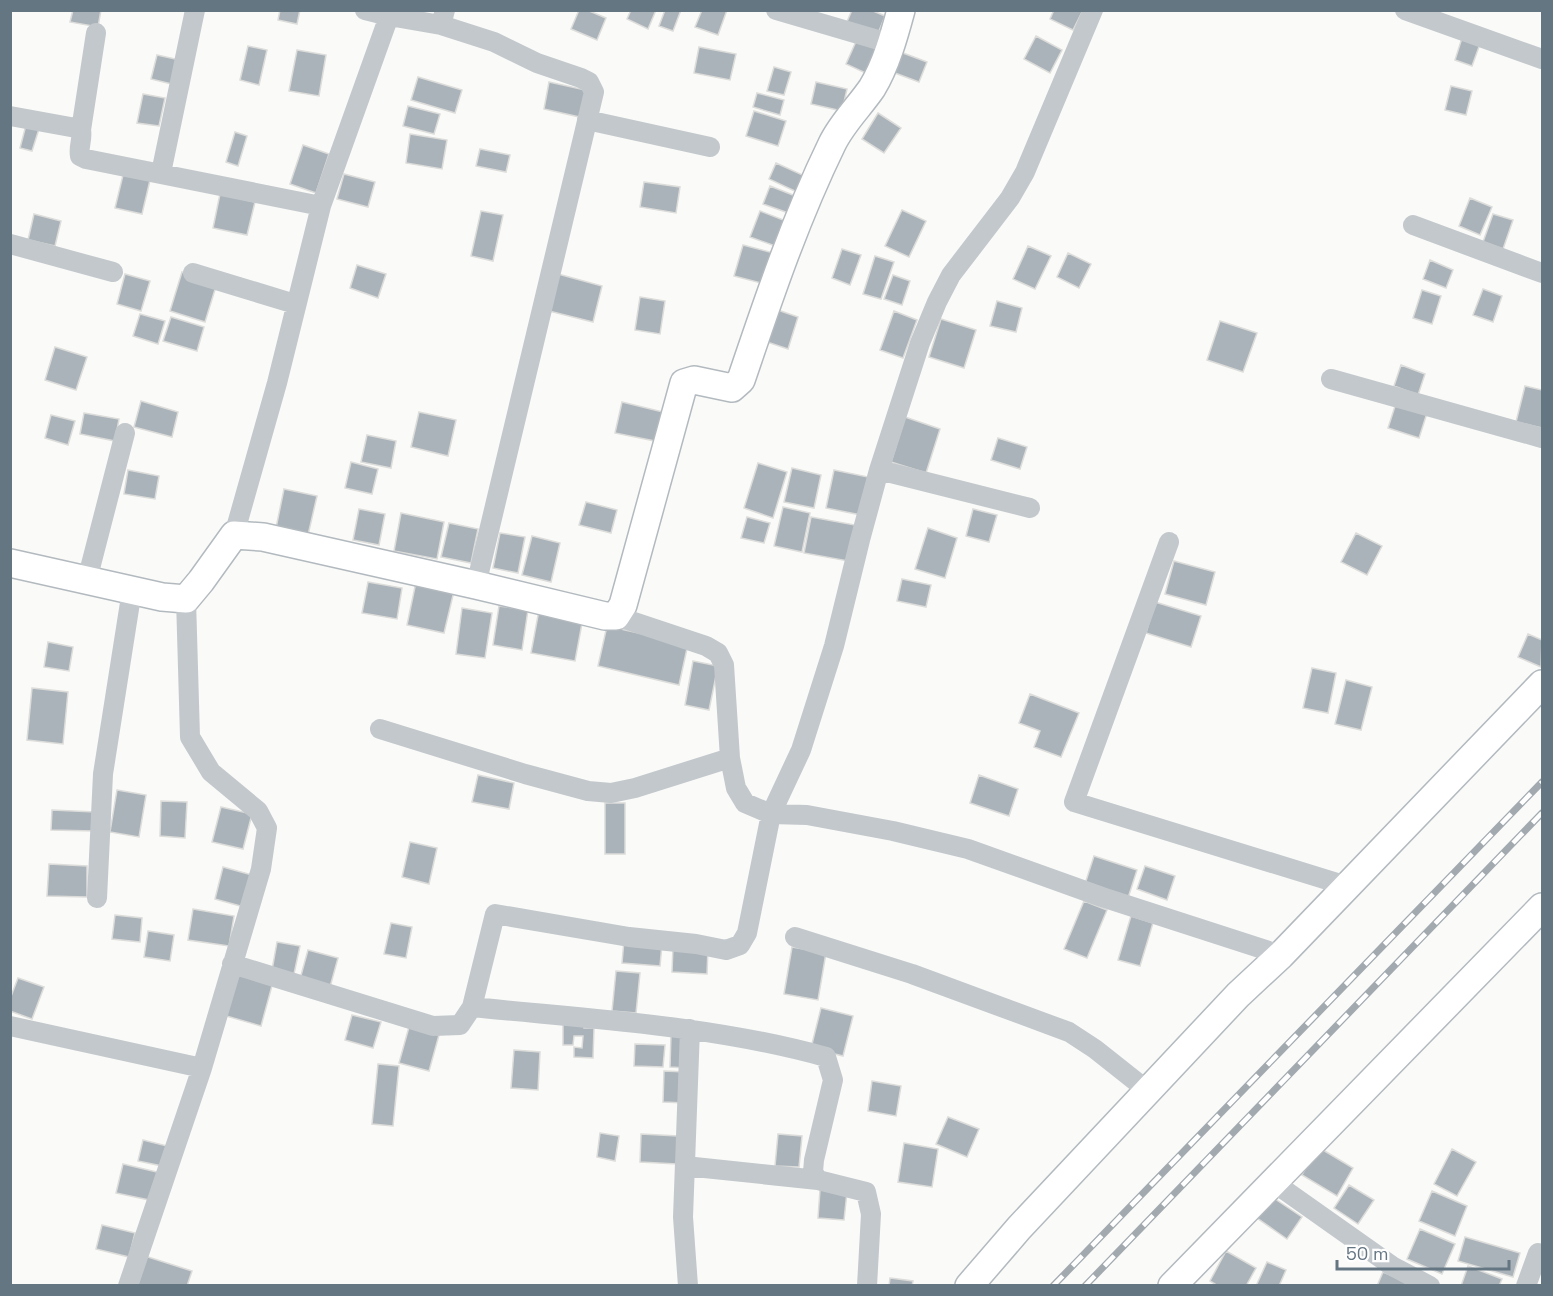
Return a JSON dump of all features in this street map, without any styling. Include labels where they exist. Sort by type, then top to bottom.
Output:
[{"type":"street","points":[[161,173],[195,10]]},
{"type":"street","points":[[364,10],[389,16],[443,18],[537,63],[589,82],[594,92],[476,585]]},
{"type":"street","points":[[776,10],[892,44]]},
{"type":"street","points":[[616,616],[623,605],[684,383],[694,380],[732,388],[741,380],[773,287],[808,197],[836,135],[873,85],[892,44],[901,10]]},
{"type":"street","points":[[232,964],[433,1026],[460,1025],[472,1007],[495,914],[629,937],[726,950],[740,945],[747,933],[771,814],[801,750],[834,646],[879,471],[920,343],[951,275],[1010,198],[1025,172],[1093,10]]},
{"type":"street","points":[[1405,10],[1542,59]]},
{"type":"street","points":[[128,1286],[202,1068],[261,869],[267,828],[258,811],[211,772],[190,737],[186,599],[234,535],[277,383],[321,206],[389,16]]},
{"type":"street","points":[[96,33],[81,130],[80,156],[321,206]]},
{"type":"street","points":[[10,116],[42,120],[81,130]]},
{"type":"street","points":[[587,120],[710,147]]},
{"type":"street","points":[[1413,225],[1542,273]]},
{"type":"street","points":[[10,244],[113,272]]},
{"type":"street","points":[[193,273],[295,304]]},
{"type":"street","points":[[1331,379],[1542,438]]},
{"type":"street","points":[[87,580],[125,433]]},
{"type":"street","points":[[879,471],[1030,508]]},
{"type":"street","points":[[234,535],[263,537],[605,616],[616,616],[706,646],[718,653],[724,665],[730,758],[736,788],[745,803],[771,814],[807,815],[893,831],[968,849],[1102,897],[1281,955]]},
{"type":"street","points":[[1169,542],[1074,801],[1347,886]]},
{"type":"street","points":[[10,563],[162,597],[186,599]]},
{"type":"street","points":[[97,898],[103,774],[132,590]]},
{"type":"street","points":[[969,1286],[1019,1228],[1238,995],[1281,955],[1542,684]]},
{"type":"street","points":[[380,729],[525,774],[588,791],[612,793],[730,758]]},
{"type":"street","points":[[1172,1286],[1542,907]]},
{"type":"street","points":[[795,937],[912,974],[1069,1032],[1095,1049],[1148,1091]]},
{"type":"street","points":[[472,1007],[690,1029],[826,1057],[833,1080],[814,1160],[813,1172],[818,1180]]},
{"type":"street","points":[[10,1026],[202,1068]]},
{"type":"street","points":[[688,1286],[683,1217],[690,1029]]},
{"type":"street","points":[[685,1166],[818,1180],[866,1192],[871,1214],[867,1286]]},
{"type":"street","points":[[1273,1182],[1392,1266],[1430,1286]]},
{"type":"street","points":[[1526,1286],[1538,1253]]},
{"type":"building","points":[[73,10],[101,10],[98,27],[70,22]]},
{"type":"building","points":[[280,10],[300,10],[297,24],[278,20]]},
{"type":"building","points":[[579,10],[587,10],[606,18],[597,40],[571,29]]},
{"type":"building","points":[[631,10],[656,10],[648,29],[627,19]]},
{"type":"building","points":[[665,10],[681,10],[673,31],[659,26]]},
{"type":"building","points":[[702,10],[727,10],[718,35],[695,27]]},
{"type":"building","points":[[852,10],[871,10],[885,16],[877,36],[846,24]]},
{"type":"building","points":[[1054,10],[1080,10],[1082,12],[1073,30],[1050,19]]},
{"type":"building","points":[[1036,36],[1062,50],[1050,73],[1024,59]]},
{"type":"building","points":[[858,37],[884,49],[872,76],[846,64]]},
{"type":"building","points":[[1462,38],[1480,44],[1472,66],[1455,60]]},
{"type":"building","points":[[248,46],[267,50],[259,85],[240,80]]},
{"type":"building","points":[[699,47],[736,54],[730,80],[694,73]]},
{"type":"building","points":[[297,50],[326,55],[319,96],[289,91]]},
{"type":"building","points":[[895,50],[927,62],[919,82],[887,70]]},
{"type":"building","points":[[157,55],[189,62],[184,87],[151,79]]},
{"type":"building","points":[[774,67],[791,72],[784,95],[767,91]]},
{"type":"building","points":[[418,77],[462,90],[455,113],[411,100]]},
{"type":"building","points":[[549,82],[590,91],[584,118],[544,109]]},
{"type":"building","points":[[816,82],[847,89],[842,111],[811,104]]},
{"type":"building","points":[[1451,86],[1472,91],[1466,115],[1445,110]]},
{"type":"building","points":[[757,93],[784,100],[780,115],[753,107]]},
{"type":"building","points":[[143,94],[165,98],[159,126],[137,123]]},
{"type":"building","points":[[408,106],[440,114],[434,134],[403,126]]},
{"type":"building","points":[[754,111],[786,121],[778,146],[746,136]]},
{"type":"building","points":[[878,113],[901,128],[884,153],[862,139]]},
{"type":"building","points":[[26,125],[39,129],[32,151],[20,148]]},
{"type":"building","points":[[235,132],[247,136],[238,166],[226,162]]},
{"type":"building","points":[[410,134],[447,140],[442,169],[406,163]]},
{"type":"building","points":[[303,145],[329,154],[316,193],[290,184]]},
{"type":"building","points":[[480,149],[510,155],[506,172],[476,166]]},
{"type":"building","points":[[776,163],[807,177],[799,193],[769,179]]},
{"type":"building","points":[[124,171],[151,176],[142,214],[115,208]]},
{"type":"building","points":[[344,174],[375,182],[368,207],[337,199]]},
{"type":"building","points":[[644,182],[680,187],[676,213],[640,207]]},
{"type":"building","points":[[770,186],[803,199],[797,216],[763,204]]},
{"type":"building","points":[[220,194],[255,202],[247,235],[213,228]]},
{"type":"building","points":[[1470,198],[1492,207],[1480,235],[1459,226]]},
{"type":"building","points":[[902,210],[926,221],[909,257],[885,246]]},
{"type":"building","points":[[481,211],[503,215],[493,261],[471,256]]},
{"type":"building","points":[[760,211],[791,223],[781,248],[750,237]]},
{"type":"building","points":[[34,214],[61,221],[55,246],[28,240]]},
{"type":"building","points":[[1493,214],[1513,220],[1503,249],[1483,242]]},
{"type":"building","points":[[743,245],[777,254],[769,285],[734,276]]},
{"type":"building","points":[[1028,246],[1051,256],[1035,289],[1013,279]]},
{"type":"building","points":[[842,249],[861,255],[850,285],[832,278]]},
{"type":"building","points":[[1068,253],[1091,264],[1079,288],[1057,277]]},
{"type":"building","points":[[875,256],[894,262],[881,299],[863,294]]},
{"type":"building","points":[[1430,260],[1453,270],[1446,288],[1423,279]]},
{"type":"building","points":[[357,265],[386,274],[378,298],[350,288]]},
{"type":"building","points":[[182,272],[217,283],[205,322],[170,311]]},
{"type":"building","points":[[125,274],[150,281],[141,311],[117,304]]},
{"type":"building","points":[[558,274],[602,286],[593,322],[549,311]]},
{"type":"building","points":[[893,275],[910,281],[902,305],[884,299]]},
{"type":"building","points":[[1483,289],[1502,296],[1493,322],[1473,315]]},
{"type":"building","points":[[1422,290],[1441,296],[1432,324],[1413,318]]},
{"type":"building","points":[[640,297],[665,301],[660,334],[635,330]]},
{"type":"building","points":[[997,301],[1022,308],[1016,332],[990,326]]},
{"type":"building","points":[[772,308],[798,317],[788,349],[761,340]]},
{"type":"building","points":[[894,311],[917,320],[903,358],[880,350]]},
{"type":"building","points":[[140,314],[165,321],[158,344],[133,336]]},
{"type":"building","points":[[171,317],[204,327],[197,351],[163,341]]},
{"type":"building","points":[[941,319],[976,330],[964,368],[929,357]]},
{"type":"building","points":[[1220,321],[1257,333],[1243,372],[1207,360]]},
{"type":"building","points":[[55,347],[87,357],[76,390],[45,380]]},
{"type":"building","points":[[1401,365],[1425,374],[1418,395],[1394,386]]},
{"type":"building","points":[[1525,386],[1542,390],[1542,428],[1516,422]]},
{"type":"building","points":[[1397,400],[1428,410],[1419,438],[1388,428]]},
{"type":"building","points":[[141,401],[178,412],[172,437],[134,427]]},
{"type":"building","points":[[622,402],[667,413],[660,442],[615,433]]},
{"type":"building","points":[[419,412],[456,420],[448,456],[411,447]]},
{"type":"building","points":[[84,413],[119,419],[115,441],[80,434]]},
{"type":"building","points":[[51,415],[75,421],[68,445],[45,438]]},
{"type":"building","points":[[905,417],[940,429],[926,473],[891,462]]},
{"type":"building","points":[[367,435],[396,441],[391,468],[361,462]]},
{"type":"building","points":[[998,438],[1027,447],[1020,469],[991,460]]},
{"type":"building","points":[[351,462],[378,469],[372,494],[345,488]]},
{"type":"building","points":[[758,463],[787,472],[773,518],[744,508]]},
{"type":"building","points":[[792,468],[821,475],[814,508],[784,502]]},
{"type":"building","points":[[128,470],[159,476],[155,499],[124,494]]},
{"type":"building","points":[[834,470],[868,477],[861,515],[826,508]]},
{"type":"building","points":[[284,489],[317,496],[308,535],[276,528]]},
{"type":"building","points":[[586,502],[617,510],[611,533],[579,525]]},
{"type":"building","points":[[783,507],[810,513],[802,552],[774,546]]},
{"type":"building","points":[[359,509],[385,514],[379,545],[353,540]]},
{"type":"building","points":[[973,509],[997,515],[989,542],[966,536]]},
{"type":"building","points":[[401,513],[444,522],[437,559],[394,551]]},
{"type":"building","points":[[747,517],[770,523],[764,543],[741,538]]},
{"type":"building","points":[[811,517],[855,525],[848,561],[804,553]]},
{"type":"building","points":[[449,523],[478,529],[471,563],[441,557]]},
{"type":"building","points":[[928,528],[957,538],[945,578],[915,569]]},
{"type":"building","points":[[500,533],[525,537],[518,573],[493,568]]},
{"type":"building","points":[[1356,533],[1382,546],[1367,575],[1341,562]]},
{"type":"building","points":[[532,536],[560,543],[551,582],[522,575]]},
{"type":"building","points":[[1174,561],[1215,572],[1206,605],[1165,594]]},
{"type":"building","points":[[902,579],[931,585],[926,607],[897,601]]},
{"type":"building","points":[[368,582],[402,588],[397,619],[362,613]]},
{"type":"building","points":[[416,582],[454,591],[444,633],[407,625]]},
{"type":"building","points":[[1155,602],[1201,616],[1191,647],[1146,633]]},
{"type":"building","points":[[499,606],[528,610],[522,650],[493,645]]},
{"type":"building","points":[[462,608],[492,613],[485,658],[456,654]]},
{"type":"building","points":[[539,610],[583,618],[575,661],[531,653]]},
{"type":"building","points":[[607,626],[688,644],[679,685],[598,666]]},
{"type":"building","points":[[1528,634],[1542,640],[1541,667],[1518,657]]},
{"type":"building","points":[[48,642],[73,647],[69,671],[44,667]]},
{"type":"building","points":[[693,661],[718,666],[709,710],[685,705]]},
{"type":"building","points":[[1312,668],[1336,673],[1328,713],[1303,708]]},
{"type":"building","points":[[1346,680],[1372,687],[1361,730],[1335,724]]},
{"type":"building","points":[[32,688],[68,692],[63,744],[27,740]]},
{"type":"building","points":[[1030,694],[1079,713],[1061,757],[1034,747],[1040,731],[1019,723]]},
{"type":"building","points":[[478,775],[514,783],[509,809],[472,802]]},
{"type":"building","points":[[979,775],[1018,789],[1009,816],[970,803]]},
{"type":"building","points":[[117,790],[146,795],[139,837],[110,832]]},
{"type":"building","points":[[161,801],[187,802],[185,838],[160,836]]},
{"type":"building","points":[[605,803],[625,803],[625,854],[605,854]]},
{"type":"building","points":[[221,807],[252,814],[243,849],[212,842]]},
{"type":"building","points":[[52,810],[95,812],[95,831],[51,830]]},
{"type":"building","points":[[410,842],[437,848],[429,884],[402,877]]},
{"type":"building","points":[[1094,856],[1137,870],[1128,898],[1085,884]]},
{"type":"building","points":[[49,864],[87,866],[87,897],[47,896]]},
{"type":"building","points":[[1145,866],[1175,876],[1167,900],[1137,889]]},
{"type":"building","points":[[223,867],[252,875],[244,907],[215,899]]},
{"type":"building","points":[[1084,901],[1107,910],[1087,958],[1064,949]]},
{"type":"building","points":[[193,909],[234,916],[229,946],[188,940]]},
{"type":"building","points":[[115,915],[142,918],[140,942],[112,939]]},
{"type":"building","points":[[1131,916],[1153,923],[1140,966],[1118,960]]},
{"type":"building","points":[[391,923],[412,927],[406,958],[384,954]]},
{"type":"building","points":[[148,931],[174,935],[170,961],[144,957]]},
{"type":"building","points":[[624,940],[662,944],[660,966],[622,963]]},
{"type":"building","points":[[277,942],[300,946],[294,974],[272,970]]},
{"type":"building","points":[[673,946],[708,948],[707,974],[672,972]]},
{"type":"building","points":[[792,947],[826,953],[818,1000],[784,994]]},
{"type":"building","points":[[308,950],[338,958],[330,987],[300,979]]},
{"type":"building","points":[[616,971],[640,973],[636,1013],[612,1011]]},
{"type":"building","points":[[235,972],[273,982],[261,1026],[223,1015]]},
{"type":"building","points":[[18,978],[44,987],[32,1019],[10,1011],[10,999]]},
{"type":"building","points":[[821,1008],[853,1016],[843,1056],[811,1048]]},
{"type":"building","points":[[352,1015],[381,1022],[373,1048],[345,1040]]},
{"type":"building","points":[[563,1023],[584,1024],[584,1028],[594,1028],[593,1058],[574,1057],[574,1047],[582,1048],[583,1036],[574,1036],[573,1045],[563,1045]]},
{"type":"building","points":[[409,1027],[439,1035],[429,1071],[399,1063]]},
{"type":"building","points":[[671,1034],[688,1035],[687,1068],[670,1067]]},
{"type":"building","points":[[635,1044],[665,1045],[663,1067],[634,1066]]},
{"type":"building","points":[[514,1050],[540,1052],[538,1090],[511,1088]]},
{"type":"building","points":[[378,1064],[399,1066],[393,1126],[372,1124]]},
{"type":"building","points":[[664,1071],[686,1072],[685,1103],[663,1102]]},
{"type":"building","points":[[872,1081],[901,1086],[896,1116],[868,1111]]},
{"type":"building","points":[[948,1117],[979,1129],[967,1157],[936,1144]]},
{"type":"building","points":[[600,1133],[619,1136],[615,1161],[597,1157]]},
{"type":"building","points":[[641,1134],[678,1136],[677,1164],[640,1162]]},
{"type":"building","points":[[778,1134],[802,1136],[799,1167],[775,1166]]},
{"type":"building","points":[[143,1140],[167,1146],[162,1166],[138,1161]]},
{"type":"building","points":[[904,1143],[938,1149],[932,1187],[898,1182]]},
{"type":"building","points":[[1318,1147],[1353,1168],[1337,1196],[1302,1175]]},
{"type":"building","points":[[1452,1149],[1476,1162],[1457,1196],[1434,1184]]},
{"type":"building","points":[[123,1164],[161,1173],[154,1201],[116,1193]]},
{"type":"building","points":[[1349,1185],[1374,1200],[1358,1224],[1334,1208]]},
{"type":"building","points":[[820,1190],[847,1192],[844,1220],[818,1218]]},
{"type":"building","points":[[1432,1191],[1467,1206],[1455,1236],[1419,1221]]},
{"type":"building","points":[[1272,1197],[1302,1217],[1287,1239],[1257,1218]]},
{"type":"building","points":[[102,1225],[135,1233],[129,1257],[96,1249]]},
{"type":"building","points":[[1420,1229],[1455,1244],[1442,1274],[1407,1259]]},
{"type":"building","points":[[1465,1237],[1520,1253],[1513,1277],[1458,1261]]},
{"type":"building","points":[[1226,1251],[1256,1268],[1246,1286],[1218,1286],[1210,1281]]},
{"type":"building","points":[[145,1256],[192,1271],[187,1286],[135,1286]]},
{"type":"building","points":[[1267,1262],[1286,1270],[1279,1286],[1256,1286]]},
{"type":"building","points":[[1468,1266],[1502,1279],[1499,1286],[1461,1286]]},
{"type":"building","points":[[1383,1272],[1415,1285],[1415,1286],[1377,1286]]},
{"type":"building","points":[[890,1278],[913,1281],[912,1286],[889,1286]]},
{"type":"railway","points":[[1053,1286],[1542,782]]},
{"type":"railway","points":[[1085,1286],[1542,813]]}]
